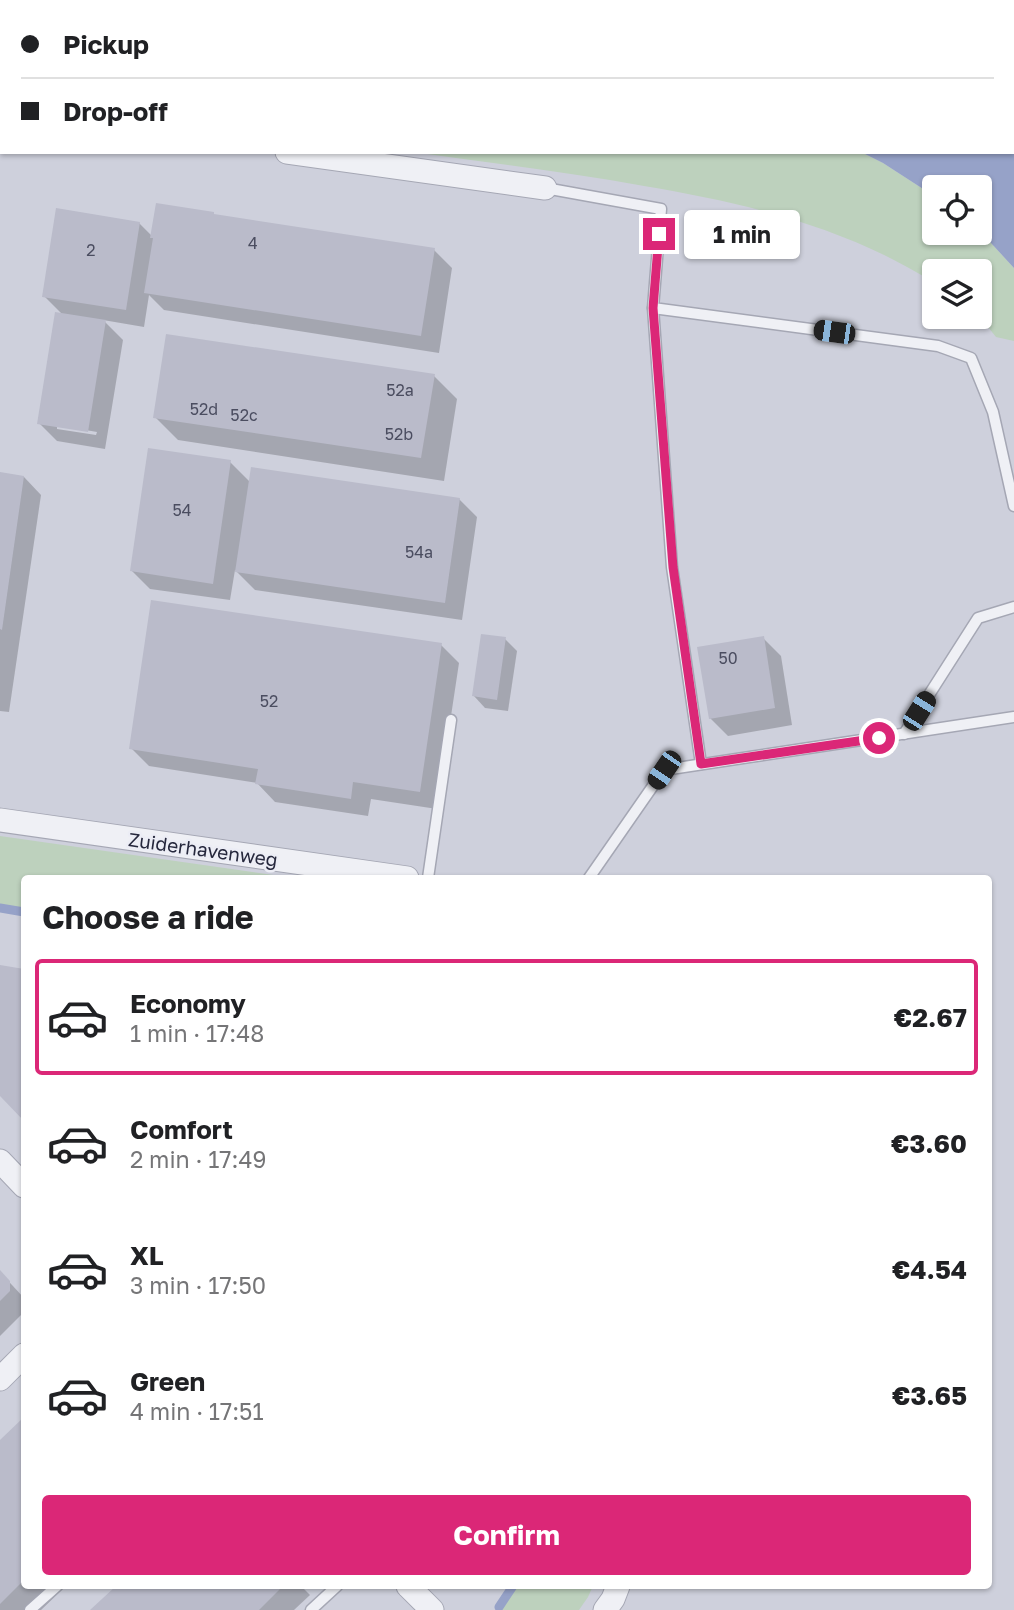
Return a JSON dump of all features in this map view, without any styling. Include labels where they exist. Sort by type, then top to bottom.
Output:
[{"type":"street","points":[[301,154],[545,188]]},
{"type":"street","name":"Zuiderhavenweg","points":[[0,820],[386,875]]},
{"type":"street","points":[[0,1161],[21,1183]]},
{"type":"street","points":[[0,1379],[21,1358]]},
{"type":"street","points":[[411,1589],[432,1610]]},
{"type":"street","points":[[605,1610],[617,1589]]},
{"type":"lane","points":[[545,188],[661,209],[653,308],[673,567],[701,764]]},
{"type":"lane","points":[[653,308],[937,345],[971,358],[993,412],[1014,506]]},
{"type":"lane","points":[[904,734],[978,618],[1014,607]]},
{"type":"lane","points":[[591,875],[664,770],[1014,717]]},
{"type":"lane","points":[[428,875],[452,720]]},
{"type":"lane","points":[[30,1610],[54,1589]]},
{"type":"lane","points":[[311,1610],[334,1589]]},
{"type":"shaded area","points":[[0,154],[968,154],[1014,183],[1014,1610],[0,1610]]},
{"type":"green space","points":[[427,154],[865,154],[922,188],[922,245],[992,244],[1014,268],[1014,341],[996,337],[990,329],[992,329],[992,259],[922,259],[922,276],[866,247],[794,220],[720,200],[615,181]]},
{"type":"green space","points":[[0,836],[273,875],[21,875],[21,912],[0,909]]},
{"type":"green space","points":[[512,1589],[592,1589],[579,1610],[497,1610]]},
{"type":"water","points":[[865,154],[1014,154],[1014,268],[992,244],[992,175],[922,175],[922,188]]},
{"type":"building","points":[[156,203],[435,248],[421,336],[144,293]]},
{"type":"building","points":[[56,208],[140,222],[126,310],[42,297]]},
{"type":"building","points":[[55,312],[106,320],[88,432],[37,424]]},
{"type":"building","points":[[166,334],[435,374],[421,458],[153,418]]},
{"type":"building","points":[[148,448],[231,460],[213,584],[130,571]]},
{"type":"building","points":[[251,467],[460,498],[445,603],[235,572]]},
{"type":"building","points":[[0,472],[24,476],[2,630],[0,629]]},
{"type":"building","points":[[151,600],[442,643],[420,792],[353,782],[351,799],[255,784],[258,769],[129,749]]},
{"type":"building","points":[[481,634],[506,637],[497,700],[472,696]]},
{"type":"building","points":[[764,636],[775,708],[709,719],[697,647]]},
{"type":"building","points":[[0,965],[21,968],[21,1118],[0,1096]]},
{"type":"building","points":[[0,1270],[10,1281],[10,1291],[0,1301]]},
{"type":"building","points":[[21,1420],[21,1583],[0,1604],[0,1440]]},
{"type":"building","points":[[113,1589],[280,1589],[259,1610],[90,1610]]},
{"type":"waterway","points":[[0,908],[21,912]]},
{"type":"waterway","points":[[499,1607],[511,1589]]},
{"type":"route","points":[[659,234],[653,308],[673,567],[701,764],[879,738]]}]
